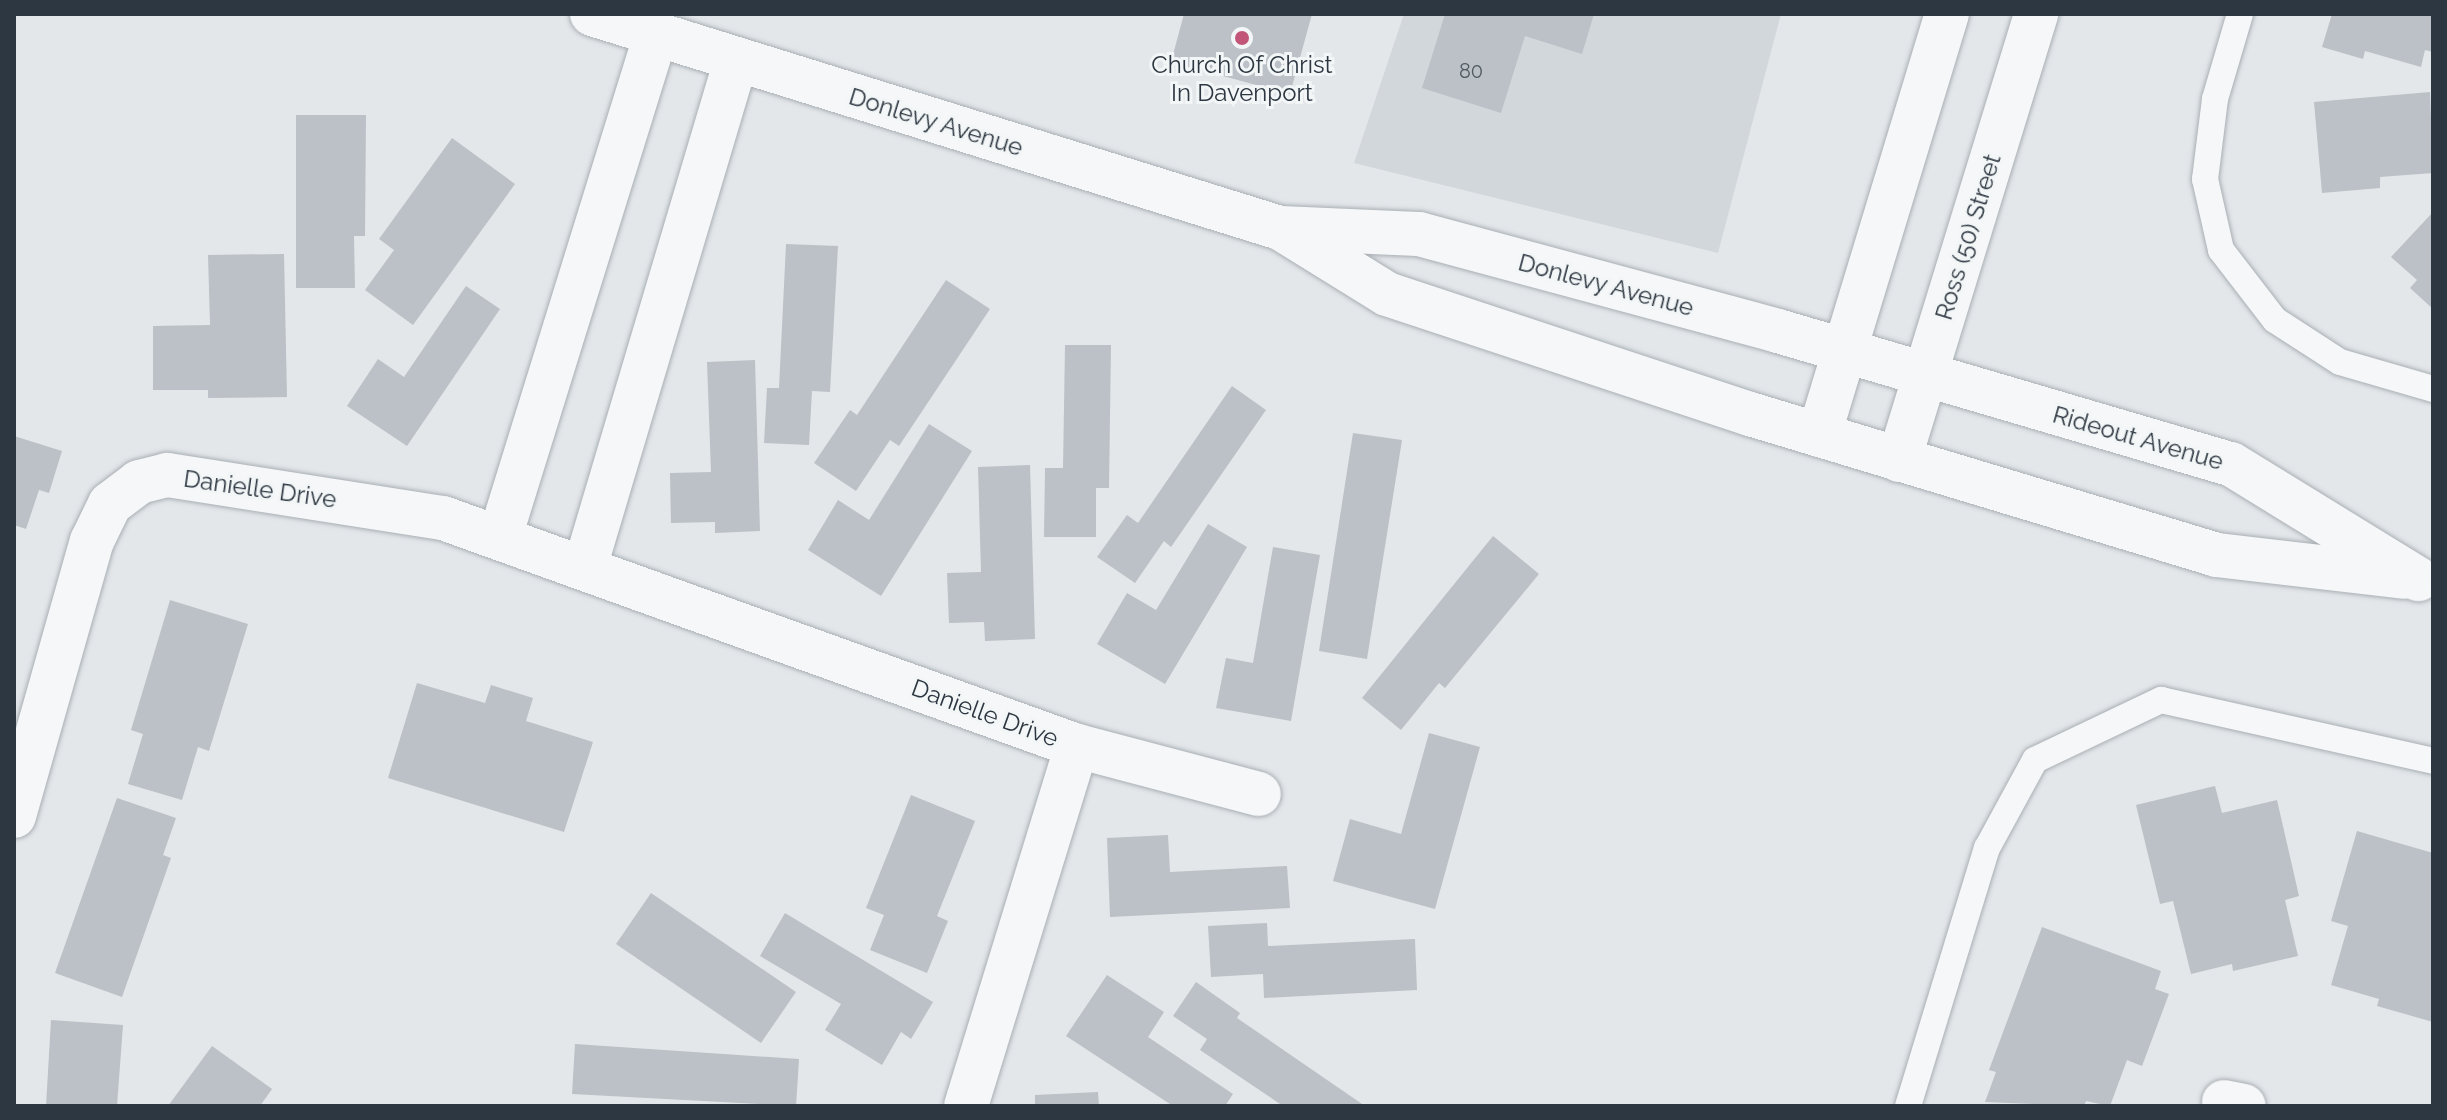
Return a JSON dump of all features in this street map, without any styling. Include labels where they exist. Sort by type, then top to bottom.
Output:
[{"type":"street","name":"Donlevy Avenue","points":[[592,14],[1280,228],[1387,294],[1899,460]]},
{"type":"street","points":[[1819,435],[1947,14]]},
{"type":"street","name":"Ross (50) Street","points":[[1899,460],[2036,14]]},
{"type":"street","points":[[500,537],[656,34]]},
{"type":"street","points":[[585,567],[736,60]]},
{"type":"street","name":"Donlevy Avenue","points":[[1280,228],[1419,234],[1926,377]]},
{"type":"street","name":"Rideout Avenue","points":[[1926,377],[2231,464],[2426,581]]},
{"type":"street","name":"Rideout Avenue","points":[[1899,460],[2216,555],[2426,581]]},
{"type":"street","name":"Danielle Drive","points":[[14,816],[92,541],[110,504],[139,482],[167,475],[389,507],[500,537],[1077,746],[966,1106]]},
{"type":"street","points":[[1077,746],[1259,794]]},
{"type":"lane","points":[[2240,14],[2215,99],[2205,179],[2221,250],[2275,320],[2340,362],[2433,389]]},
{"type":"lane","points":[[1908,1106],[1987,848],[2035,760],[2161,700],[2433,761]]},
{"type":"shaded area","points":[[1404,14],[1781,14],[1718,253],[1354,163]]},
{"type":"building","name":"Church Of Christ In Davenport","points":[[1184,14],[1312,14],[1290,94],[1171,62]]},
{"type":"building","points":[[1445,14],[1594,14],[1582,54],[1525,36],[1501,113],[1422,88]]},
{"type":"building","points":[[2332,14],[2433,14],[2433,52],[2425,50],[2421,67],[2365,51],[2363,59],[2322,47]]},
{"type":"building","points":[[2430,92],[2433,173],[2380,177],[2380,188],[2322,193],[2314,102]]},
{"type":"building","points":[[296,115],[366,115],[365,236],[354,236],[355,288],[296,288]]},
{"type":"building","points":[[452,138],[515,184],[413,325],[365,290],[394,250],[379,239]]},
{"type":"building","points":[[2433,212],[2433,309],[2410,288],[2417,280],[2391,257]]},
{"type":"building","points":[[786,244],[838,246],[830,392],[812,391],[809,445],[764,443],[767,388],[779,388]]},
{"type":"building","points":[[284,254],[287,397],[208,398],[208,390],[153,390],[153,326],[210,325],[208,255]]},
{"type":"building","points":[[946,280],[990,309],[899,446],[890,440],[856,491],[814,463],[850,410],[857,415]]},
{"type":"building","points":[[466,286],[500,309],[407,446],[347,406],[378,359],[404,377]]},
{"type":"building","points":[[1065,345],[1111,345],[1109,488],[1096,488],[1096,537],[1044,537],[1045,468],[1063,468]]},
{"type":"building","points":[[755,360],[760,531],[715,533],[715,522],[671,523],[670,473],[711,472],[707,362]]},
{"type":"building","points":[[1232,386],[1266,410],[1171,547],[1164,541],[1135,583],[1097,557],[1127,515],[1138,523]]},
{"type":"building","points":[[929,424],[972,451],[881,596],[808,550],[838,500],[869,520]]},
{"type":"building","points":[[1353,433],[1402,440],[1367,659],[1319,651]]},
{"type":"building","points":[[14,436],[62,451],[49,493],[39,490],[26,529],[14,525]]},
{"type":"building","points":[[1030,465],[1035,639],[985,641],[984,622],[949,623],[947,573],[981,572],[978,467]]},
{"type":"building","points":[[1208,524],[1247,547],[1165,684],[1097,644],[1127,593],[1156,610]]},
{"type":"building","points":[[1493,536],[1539,574],[1445,688],[1439,683],[1401,730],[1362,698]]},
{"type":"building","points":[[1273,547],[1320,555],[1291,721],[1216,708],[1226,658],[1253,663]]},
{"type":"building","points":[[170,600],[248,624],[209,751],[198,747],[182,800],[128,784],[143,734],[131,730]]},
{"type":"building","points":[[417,683],[485,703],[491,685],[533,698],[526,721],[593,742],[564,832],[388,778]]},
{"type":"building","points":[[1429,733],[1480,747],[1435,909],[1333,881],[1350,819],[1401,834]]},
{"type":"building","points":[[2215,786],[2222,813],[2277,800],[2299,896],[2285,900],[2298,956],[2233,971],[2232,964],[2191,974],[2173,901],[2160,904],[2136,805]]},
{"type":"building","points":[[911,795],[975,821],[937,916],[948,921],[927,973],[870,950],[884,915],[866,908]]},
{"type":"building","points":[[117,798],[176,818],[163,855],[171,858],[122,997],[55,973]]},
{"type":"building","points":[[2357,831],[2433,853],[2433,1022],[2377,1006],[2379,999],[2331,985],[2348,926],[2331,921]]},
{"type":"building","points":[[1168,835],[1170,872],[1287,866],[1290,908],[1110,917],[1107,838]]},
{"type":"building","points":[[651,893],[796,992],[761,1043],[616,944]]},
{"type":"building","points":[[785,913],[933,1002],[911,1039],[901,1032],[882,1065],[825,1030],[841,1004],[760,956]]},
{"type":"building","points":[[1267,923],[1268,946],[1415,939],[1417,990],[1264,998],[1263,974],[1211,977],[1208,926]]},
{"type":"building","points":[[2042,927],[2161,971],[2155,989],[2169,994],[2142,1066],[2127,1060],[2110,1106],[2086,1101],[2084,1106],[1985,1102],[1996,1072],[1989,1070]]},
{"type":"building","points":[[1107,975],[1164,1012],[1148,1037],[1233,1094],[1225,1106],[1173,1106],[1066,1036]]},
{"type":"building","points":[[1196,982],[1240,1013],[1237,1018],[1365,1106],[1283,1106],[1200,1050],[1207,1039],[1173,1016]]},
{"type":"building","points":[[51,1020],[123,1025],[117,1106],[46,1106]]},
{"type":"building","points":[[575,1044],[799,1059],[796,1106],[572,1094]]},
{"type":"building","points":[[212,1046],[272,1089],[260,1106],[168,1106]]},
{"type":"building","points":[[1098,1092],[1099,1106],[1035,1106],[1035,1095]]},
{"type":"place","name":"Church Of Christ In Davenport","points":[[1242,38]]}]
